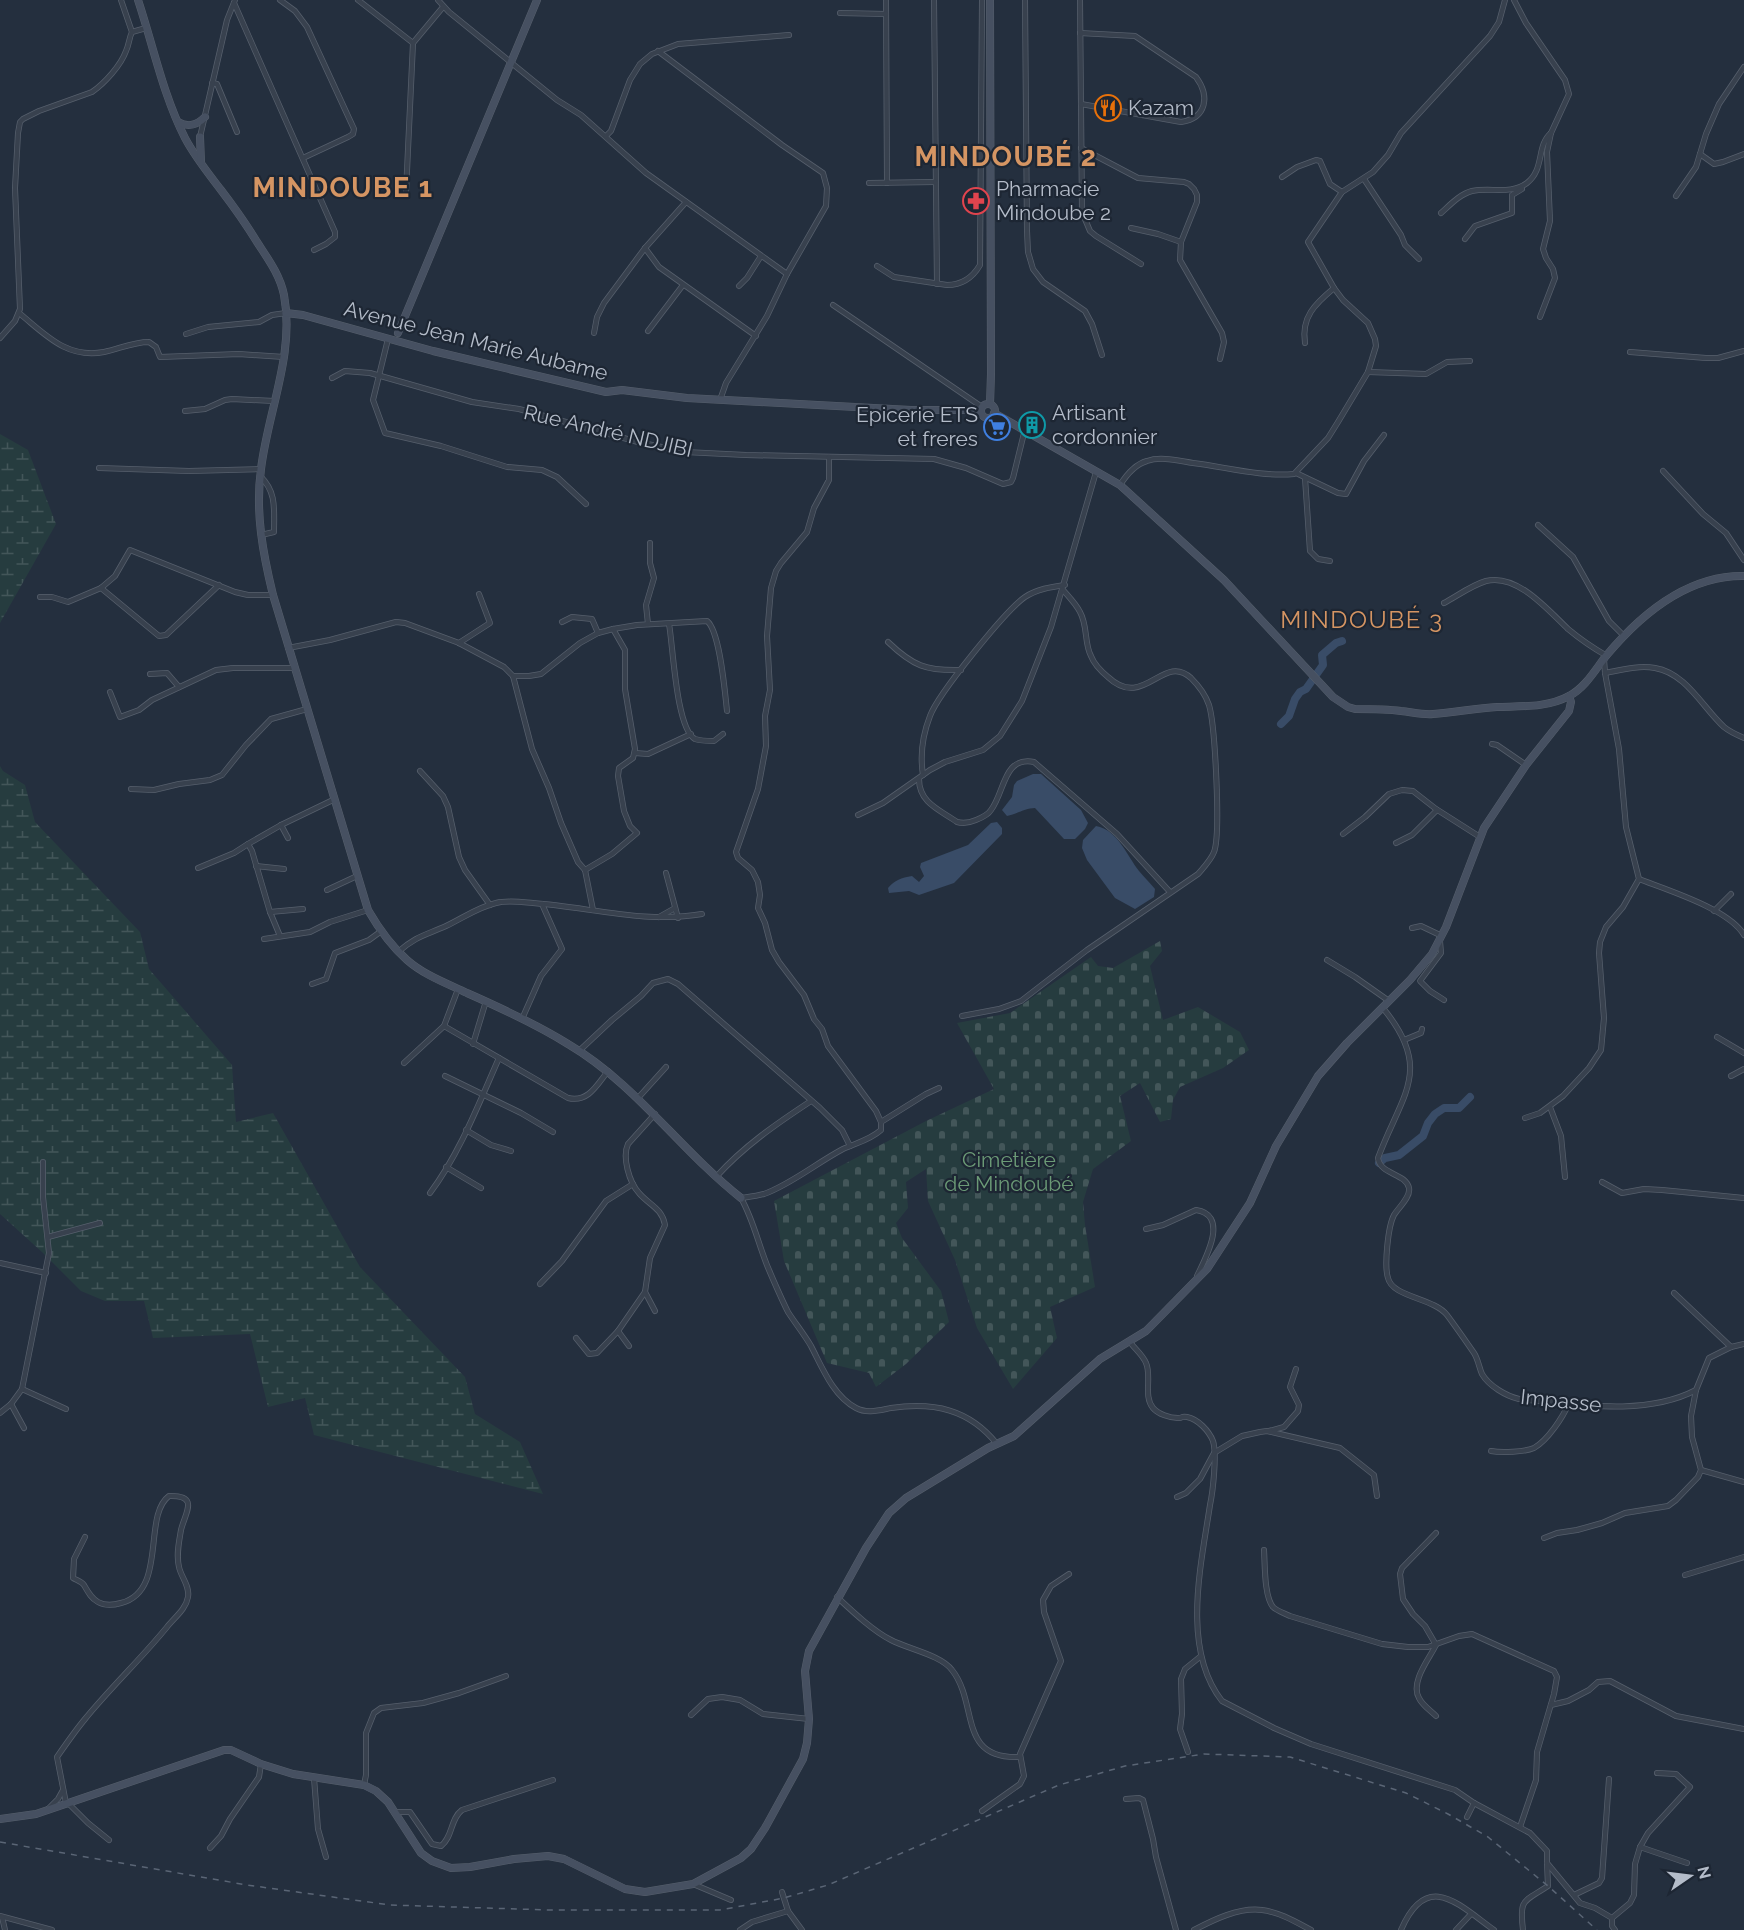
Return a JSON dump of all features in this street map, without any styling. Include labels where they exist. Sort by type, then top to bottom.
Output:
[{"type":"street","points":[[0,338],[19,313],[15,188],[20,123],[39,111],[97,88],[118,64],[127,50],[132,32],[121,0]]},
{"type":"street","points":[[138,0],[178,122],[188,143],[270,261],[281,282],[286,313],[284,357],[260,473],[261,535],[273,595],[288,648],[368,910],[380,932],[398,952],[420,970],[522,1019],[579,1051],[608,1071],[655,1114],[716,1177],[741,1198],[768,1269],[788,1311],[842,1397],[856,1408],[866,1411],[917,1405],[952,1410],[971,1420],[997,1444]]},
{"type":"street","points":[[280,0],[295,11],[308,27],[354,129],[348,137],[303,158]]},
{"type":"street","points":[[358,0],[413,43]]},
{"type":"street","points":[[438,0],[443,7],[557,100],[581,115],[646,173],[787,274]]},
{"type":"street","points":[[537,0],[398,333],[388,339],[377,376],[373,403],[385,433],[441,446],[507,467],[542,470],[557,477],[586,504]]},
{"type":"street","points":[[886,0],[887,183]]},
{"type":"street","points":[[934,0],[937,284]]},
{"type":"street","points":[[877,266],[894,277],[954,285],[961,283],[976,271],[981,260],[982,0]]},
{"type":"street","points":[[986,405],[990,0]]},
{"type":"street","points":[[1025,0],[1027,231],[1030,260],[1040,280],[1085,311],[1092,324],[1102,355]]},
{"type":"street","points":[[1080,0],[1082,204],[1086,224],[1096,237],[1141,264]]},
{"type":"street","points":[[1296,473],[1328,438],[1368,372],[1376,346],[1376,339],[1371,328],[1334,288],[1308,242],[1342,192],[1373,172],[1388,155],[1401,133],[1496,28],[1505,0]]},
{"type":"street","points":[[1514,0],[1567,83],[1569,94],[1551,133],[1547,157],[1550,221],[1544,249],[1555,278],[1540,317]]},
{"type":"street","points":[[235,2],[335,232],[335,237],[331,241],[314,250]]},
{"type":"street","points":[[202,166],[199,151],[200,137],[227,20],[235,2]]},
{"type":"street","points":[[406,192],[413,43],[443,7]]},
{"type":"street","points":[[840,13],[886,14]]},
{"type":"street","points":[[132,32],[146,28]]},
{"type":"street","points":[[1080,33],[1135,36],[1186,69],[1202,85],[1205,94],[1204,105],[1200,113],[1194,118],[1181,122],[1081,104]]},
{"type":"street","points":[[606,136],[611,131],[634,71],[658,51],[678,44],[789,35]]},
{"type":"street","points":[[658,51],[782,145],[823,173],[827,188],[826,206],[787,274],[756,336],[726,382],[720,400]]},
{"type":"street","points":[[1676,196],[1696,167],[1719,104],[1744,67]]},
{"type":"street","points":[[212,83],[217,84],[221,91],[237,132]]},
{"type":"street","points":[[178,122],[194,125],[205,117]]},
{"type":"street","points":[[1465,239],[1475,226],[1512,213],[1512,195],[1537,172],[1546,137],[1551,133]]},
{"type":"street","points":[[188,143],[193,143],[200,137]]},
{"type":"street","points":[[1081,148],[1138,178],[1184,182],[1194,189],[1197,202],[1181,242],[1179,255],[1182,267],[1223,335],[1224,342],[1220,359]]},
{"type":"street","points":[[1700,154],[1714,164],[1744,154]]},
{"type":"street","points":[[1282,177],[1296,167],[1316,160],[1320,161],[1330,184],[1342,192]]},
{"type":"street","points":[[1364,179],[1405,245],[1419,259]]},
{"type":"street","points":[[868,183],[935,182]]},
{"type":"street","points":[[1441,213],[1471,192],[1506,190],[1522,186]]},
{"type":"street","points":[[594,333],[600,310],[645,248],[686,202]]},
{"type":"street","points":[[1131,228],[1181,242]]},
{"type":"street","points":[[645,248],[656,264],[756,336]]},
{"type":"street","points":[[739,286],[761,256]]},
{"type":"street","points":[[648,331],[683,285]]},
{"type":"street","points":[[1305,343],[1303,332],[1308,314],[1334,288]]},
{"type":"street","points":[[833,304],[994,409],[994,413],[1120,484],[1224,580],[1333,697],[1348,707],[1425,714],[1542,704],[1569,696],[1580,688],[1624,636],[1652,612],[1685,589],[1715,578],[1744,576]]},
{"type":"street","points":[[19,313],[60,347],[78,351],[101,352],[149,342],[156,347],[160,357],[239,354],[284,357]]},
{"type":"street","points":[[186,334],[208,327],[259,322],[272,315],[286,313]]},
{"type":"street","name":"Avenue Jean Marie Aubame","points":[[286,313],[303,315],[402,343],[606,392],[622,390],[720,400],[928,411],[971,410],[986,405],[988,417],[994,413]]},
{"type":"street","points":[[398,333],[402,343]]},
{"type":"street","points":[[1630,352],[1706,358],[1744,351]]},
{"type":"street","points":[[1368,372],[1426,374],[1447,362],[1470,362]]},
{"type":"street","name":"Rue André NDJIBI","points":[[333,378],[350,371],[370,373],[472,402],[519,409],[670,449],[711,454],[934,459],[966,468],[1007,484],[1013,478],[1025,429]]},
{"type":"street","points":[[185,411],[205,409],[232,399],[274,401]]},
{"type":"street","points":[[1120,484],[1138,465],[1153,460],[1179,460],[1236,470],[1296,473],[1338,493],[1346,494],[1364,461],[1384,435]]},
{"type":"street","points":[[741,1198],[775,1189],[881,1130],[881,1122],[876,1111],[828,1046],[822,1029],[814,1019],[804,995],[779,963],[772,950],[758,908],[760,895],[758,882],[752,870],[737,855],[737,848],[758,789],[766,746],[765,716],[770,690],[767,636],[771,588],[781,563],[807,532],[814,508],[829,480],[829,457]]},
{"type":"street","points":[[99,468],[260,473]]},
{"type":"street","points":[[1663,471],[1703,514],[1726,533],[1744,560]]},
{"type":"street","points":[[858,815],[883,803],[945,762],[983,750],[1000,736],[1022,701],[1052,627],[1096,472]]},
{"type":"street","points":[[260,473],[271,489],[274,507],[274,532],[261,535]]},
{"type":"street","points":[[1305,478],[1310,551],[1318,560],[1330,561]]},
{"type":"street","points":[[1538,525],[1572,556],[1609,621],[1624,636]]},
{"type":"street","points":[[648,624],[646,605],[654,578],[650,562],[650,543]]},
{"type":"street","points":[[40,597],[52,597],[68,602],[101,588],[115,576],[130,550],[248,595],[273,595]]},
{"type":"street","points":[[1444,603],[1483,582],[1494,580],[1510,583],[1525,590],[1589,646],[1605,657]]},
{"type":"street","points":[[101,588],[159,636],[166,635],[219,585]]},
{"type":"street","points":[[1064,588],[1036,591],[1023,598],[961,670],[930,717],[924,742],[919,787],[927,802],[963,824],[991,811],[1012,767],[1020,762],[1034,762],[1117,834],[1170,892]]},
{"type":"street","points":[[962,1016],[999,1009],[1021,1001],[1087,950],[1198,874],[1209,862],[1215,850],[1217,807],[1214,743],[1209,704],[1190,677],[1183,673],[1166,673],[1132,689],[1116,684],[1091,657],[1083,617],[1064,588]]},
{"type":"street","points":[[459,642],[490,623],[479,594]]},
{"type":"street","points":[[562,622],[572,617],[590,619],[594,622],[598,633]]},
{"type":"street","points":[[513,676],[541,674],[562,656],[598,633],[613,628],[707,621],[712,625],[721,662],[727,711]]},
{"type":"street","points":[[288,648],[330,640],[396,622],[459,642],[504,667],[513,676],[532,749],[578,862],[585,870],[593,910]]},
{"type":"street","points":[[669,624],[679,704],[691,734],[698,740],[714,741],[723,734]]},
{"type":"street","points":[[585,870],[612,854],[637,833],[626,819],[617,771],[633,758],[635,753],[625,689],[626,650],[613,628]]},
{"type":"street","points":[[888,642],[918,666],[944,671],[961,670]]},
{"type":"street","points":[[1525,1118],[1550,1107],[1581,1078],[1601,1050],[1604,1018],[1600,942],[1606,927],[1623,907],[1639,879],[1626,827],[1619,749],[1605,673],[1605,657]]},
{"type":"street","points":[[1605,673],[1641,667],[1658,668],[1668,672],[1693,692],[1724,727],[1744,738]]},
{"type":"street","points":[[110,692],[120,717],[139,710],[152,700],[216,670],[295,668]]},
{"type":"street","points":[[150,674],[167,673],[179,687]]},
{"type":"street","points":[[0,1819],[26,1816],[47,1810],[151,1777],[224,1750],[231,1750],[261,1764],[314,1778],[364,1785],[376,1791],[395,1812],[421,1853],[432,1862],[443,1866],[470,1867],[548,1856],[564,1859],[625,1889],[645,1892],[693,1884],[741,1858],[751,1849],[765,1828],[803,1759],[809,1719],[806,1660],[809,1651],[866,1548],[897,1504],[988,1448],[1014,1436],[1100,1359],[1146,1331],[1213,1262],[1250,1203],[1276,1146],[1318,1076],[1424,966],[1441,939],[1480,837],[1491,815],[1526,765],[1569,711],[1571,702],[1569,696]]},
{"type":"street","points":[[131,789],[154,790],[210,780],[222,775],[271,719],[307,709]]},
{"type":"street","points":[[635,753],[648,754],[691,734]]},
{"type":"street","points":[[1492,744],[1526,765]]},
{"type":"street","points":[[420,771],[443,796],[448,807],[459,857],[465,870],[490,905]]},
{"type":"street","points":[[1343,834],[1370,813],[1383,798],[1395,792],[1413,791],[1437,810],[1480,837]]},
{"type":"street","points":[[198,868],[234,853],[281,825],[335,799]]},
{"type":"street","points":[[1396,843],[1412,835],[1437,810]]},
{"type":"street","points":[[281,825],[288,838]]},
{"type":"street","points":[[248,844],[280,936]]},
{"type":"street","points":[[256,866],[284,869]]},
{"type":"street","points":[[666,873],[678,918]]},
{"type":"street","points":[[327,890],[357,876]]},
{"type":"street","points":[[1639,879],[1714,911],[1737,925],[1744,935]]},
{"type":"street","points":[[1714,911],[1731,894]]},
{"type":"street","points":[[398,952],[416,937],[490,905],[503,902],[567,905],[657,917],[678,918],[702,914]]},
{"type":"street","points":[[522,1019],[541,976],[562,949],[542,904]]},
{"type":"street","points":[[657,917],[675,908]]},
{"type":"street","points":[[270,912],[303,909]]},
{"type":"street","points":[[264,939],[310,932],[330,922],[368,910]]},
{"type":"street","points":[[1412,928],[1421,926],[1441,939]]},
{"type":"street","points":[[312,984],[326,979],[335,953],[369,940],[380,932]]},
{"type":"street","points":[[1441,939],[1441,953],[1420,981],[1444,1000]]},
{"type":"street","points":[[1327,960],[1389,1001]]},
{"type":"street","points":[[579,1051],[653,983],[668,980],[678,984],[812,1101],[842,1130],[850,1146]]},
{"type":"street","points":[[404,1063],[444,1026],[458,989]]},
{"type":"street","points":[[473,1044],[486,1001]]},
{"type":"street","name":"Impasse","points":[[1382,1007],[1399,1028],[1410,1064],[1408,1091],[1378,1158],[1382,1167],[1406,1182],[1409,1187],[1409,1194],[1394,1214],[1389,1229],[1386,1270],[1390,1284],[1396,1290],[1443,1310],[1474,1354],[1484,1376],[1506,1394],[1519,1399],[1622,1407],[1646,1406],[1696,1390]]},
{"type":"street","points":[[444,1026],[544,1085],[576,1100],[589,1095],[608,1071]]},
{"type":"street","points":[[1404,1040],[1421,1033],[1422,1029]]},
{"type":"street","points":[[1717,1037],[1744,1053]]},
{"type":"street","points":[[430,1192],[466,1130],[499,1058]]},
{"type":"street","points":[[638,1098],[666,1067]]},
{"type":"street","points":[[1731,1076],[1744,1069]]},
{"type":"street","points":[[445,1076],[483,1093],[553,1132]]},
{"type":"street","points":[[881,1122],[939,1088]]},
{"type":"street","points":[[716,1177],[738,1153],[771,1127],[812,1101]]},
{"type":"street","points":[[1550,1107],[1561,1136],[1566,1177]]},
{"type":"street","points":[[576,1338],[589,1354],[594,1354],[618,1331],[645,1292],[650,1258],[665,1225],[659,1210],[638,1192],[633,1184],[625,1149],[655,1114]]},
{"type":"street","points":[[466,1130],[491,1145],[510,1151]]},
{"type":"street","points":[[0,1413],[11,1404],[22,1389],[50,1253],[43,1197],[43,1162]]},
{"type":"street","points":[[446,1167],[481,1188]]},
{"type":"street","points":[[1602,1182],[1622,1193],[1644,1189],[1744,1198]]},
{"type":"street","points":[[540,1284],[567,1255],[606,1201],[633,1184]]},
{"type":"street","points":[[1146,1229],[1163,1226],[1196,1210],[1206,1214],[1211,1220],[1214,1237],[1195,1281]]},
{"type":"street","points":[[48,1237],[100,1223]]},
{"type":"street","points":[[0,1263],[46,1273]]},
{"type":"street","points":[[645,1292],[655,1311]]},
{"type":"street","points":[[1674,1293],[1731,1347]]},
{"type":"street","points":[[618,1331],[629,1346]]},
{"type":"street","points":[[1129,1341],[1146,1363],[1148,1395],[1152,1407],[1163,1415],[1185,1417],[1203,1426],[1212,1439],[1213,1490],[1197,1605],[1201,1656],[1217,1695],[1229,1706],[1311,1744],[1455,1790],[1474,1803],[1520,1827],[1539,1841],[1547,1851],[1548,1886],[1528,1897],[1523,1904],[1521,1912],[1523,1930]]},
{"type":"street","points":[[1544,1538],[1602,1523],[1625,1513],[1672,1504],[1698,1478],[1701,1470],[1692,1437],[1690,1416],[1696,1390],[1709,1358],[1731,1347],[1744,1344]]},
{"type":"street","points":[[1177,1497],[1200,1479],[1214,1453],[1242,1436],[1284,1427],[1298,1411],[1299,1405],[1290,1387],[1296,1369]]},
{"type":"street","points":[[22,1389],[66,1409]]},
{"type":"street","points":[[1491,1451],[1508,1452],[1535,1447],[1560,1420],[1569,1403]]},
{"type":"street","points":[[11,1404],[24,1428]]},
{"type":"street","points":[[1267,1431],[1340,1448],[1374,1475],[1377,1496]]},
{"type":"street","points":[[1701,1470],[1744,1482]]},
{"type":"street","points":[[85,1537],[74,1559],[73,1578],[83,1584],[86,1592],[96,1601],[105,1605],[126,1602],[139,1593],[150,1566],[161,1503],[169,1496],[176,1496],[189,1502],[189,1510],[181,1531],[178,1555],[180,1572],[188,1591],[185,1605],[148,1651],[83,1721],[59,1754],[58,1766],[66,1803],[109,1840]]},
{"type":"street","points":[[1436,1533],[1402,1568],[1400,1574],[1400,1586],[1407,1608],[1425,1626],[1436,1645]]},
{"type":"street","points":[[1264,1550],[1267,1588],[1271,1605],[1290,1616],[1382,1644],[1418,1648],[1436,1645],[1459,1635],[1472,1634],[1551,1668],[1557,1674],[1551,1705],[1537,1752],[1536,1780],[1520,1827]]},
{"type":"street","points":[[1685,1575],[1744,1557]]},
{"type":"street","points":[[982,1811],[1020,1784],[1024,1776],[1020,1757],[1061,1661],[1044,1612],[1043,1600],[1051,1586],[1069,1574]]},
{"type":"street","points":[[837,1597],[890,1640],[947,1664],[961,1683],[971,1724],[981,1743],[990,1753],[1003,1758],[1020,1757]]},
{"type":"street","points":[[1436,1645],[1419,1676],[1416,1691],[1418,1697],[1436,1716]]},
{"type":"street","points":[[1188,1752],[1180,1729],[1181,1679],[1185,1669],[1201,1656]]},
{"type":"street","points":[[364,1785],[366,1733],[374,1713],[381,1708],[423,1703],[450,1696],[506,1676]]},
{"type":"street","points":[[1551,1705],[1568,1701],[1589,1690],[1598,1682],[1610,1682],[1676,1716],[1744,1729]]},
{"type":"street","points":[[691,1715],[708,1699],[722,1697],[740,1700],[763,1714],[809,1719]]},
{"type":"street","points":[[210,1848],[221,1836],[259,1777],[261,1764]]},
{"type":"street","points":[[1612,1918],[1630,1904],[1634,1895],[1635,1864],[1640,1847],[1648,1833],[1690,1787],[1676,1774],[1658,1773]]},
{"type":"street","points":[[314,1778],[318,1829],[326,1857]]},
{"type":"street","points":[[1574,1895],[1599,1882],[1602,1878],[1609,1779]]},
{"type":"street","points":[[395,1812],[410,1812],[432,1844],[441,1846],[448,1840],[455,1817],[462,1810],[553,1780]]},
{"type":"street","points":[[47,1810],[63,1790]]},
{"type":"street","points":[[1126,1799],[1143,1800],[1176,1930]]},
{"type":"street","points":[[1467,1817],[1474,1803]]},
{"type":"street","points":[[1640,1847],[1687,1863]]},
{"type":"street","points":[[1547,1863],[1580,1903],[1595,1908],[1612,1918]]},
{"type":"street","points":[[693,1884],[731,1900]]},
{"type":"street","points":[[782,1892],[788,1911],[802,1930]]},
{"type":"street","points":[[1401,1930],[1423,1900],[1439,1895],[1449,1898],[1494,1930]]},
{"type":"street","points":[[1194,1930],[1232,1914],[1262,1910],[1286,1917],[1311,1930]]},
{"type":"street","points":[[740,1930],[752,1922],[788,1911]]},
{"type":"street","points":[[1456,1930],[1471,1914]]},
{"type":"street","points":[[1,1917],[48,1929]]},
{"type":"street","points":[[1,1917],[6,1930]]},
{"type":"street","points":[[1612,1918],[1612,1926],[1615,1930]]},
{"type":"green space","points":[[0,434],[28,450],[56,524],[0,623]]},
{"type":"green space","points":[[0,766],[3,771],[25,785],[35,822],[140,932],[149,969],[232,1065],[236,1122],[273,1113],[360,1267],[465,1377],[475,1414],[520,1442],[543,1494],[314,1435],[305,1398],[268,1407],[250,1334],[153,1338],[144,1301],[105,1301],[81,1291],[0,1214]]},
{"type":"green space","name":"Cimetière de Mindoubé","points":[[1160,941],[1162,951],[1150,966],[1163,1020],[1198,1007],[1240,1032],[1249,1050],[1223,1068],[1180,1087],[1173,1100],[1171,1119],[1160,1122],[1140,1083],[1120,1096],[1131,1141],[1093,1169],[1083,1202],[1095,1287],[1050,1307],[1057,1338],[1013,1389],[977,1328],[955,1260],[928,1201],[926,1169],[906,1182],[908,1208],[896,1223],[902,1238],[941,1291],[949,1322],[906,1364],[876,1387],[869,1373],[827,1363],[784,1261],[774,1201],[926,1121],[994,1089],[957,1023],[1010,1013],[1091,957],[1098,966],[1113,968]]},
{"type":"water","points":[[1033,774],[1041,774],[1081,810],[1088,823],[1075,839],[1064,839],[1035,808],[1007,816],[1002,810],[1012,797],[1017,781]]},
{"type":"water","points":[[997,822],[1002,828],[1002,834],[954,883],[919,895],[909,891],[889,893],[888,888],[901,879],[912,876],[919,882],[924,876],[920,867],[921,863],[968,845],[991,823]]},
{"type":"water","points":[[1096,826],[1104,828],[1116,838],[1155,889],[1154,897],[1135,909],[1115,898],[1087,860],[1082,848],[1083,840]]},
{"type":"waterway","points":[[1281,724],[1289,716],[1295,699],[1300,692],[1306,689],[1323,665],[1322,655],[1336,643],[1342,641]]},
{"type":"waterway","points":[[1379,1163],[1385,1158],[1399,1155],[1423,1136],[1428,1123],[1435,1114],[1444,1108],[1459,1108],[1470,1097]]},
{"type":"railway","points":[[0,1842],[247,1885],[390,1905],[549,1910],[720,1910],[784,1898],[828,1885],[1059,1785],[1125,1766],[1204,1754],[1290,1757],[1406,1793],[1448,1814],[1488,1837],[1597,1930]]},
{"type":"place","name":"Kazam","points":[[1108,108]]},
{"type":"place","name":"Pharmacie Mindoube 2","points":[[976,201]]},
{"type":"place","name":"Artisant cordonnier","points":[[1032,425]]},
{"type":"place","name":"Epicerie ETS et freres","points":[[997,427]]},
{"type":"district","name":"MINDOUBÉ 2","points":[[1006,157]]},
{"type":"district","name":"MINDOUBE 1","points":[[343,188]]},
{"type":"district","name":"MINDOUBÉ 3","points":[[1362,620]]}]
